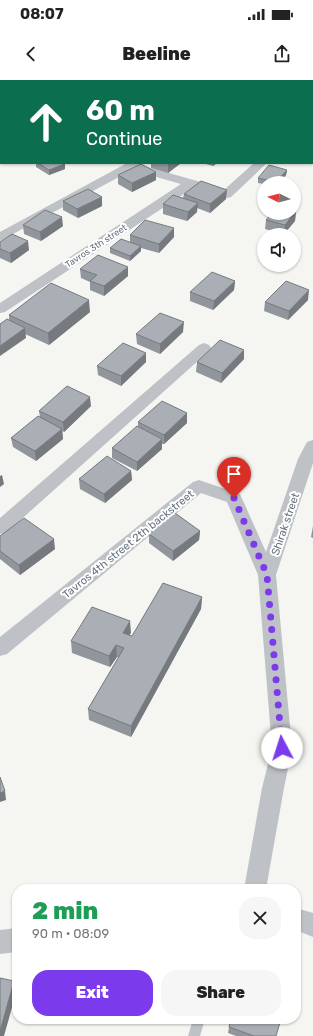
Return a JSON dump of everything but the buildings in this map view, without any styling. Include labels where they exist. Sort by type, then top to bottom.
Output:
[{"type":"street","points":[[0,237],[134,164],[227,194],[260,164]]},
{"type":"street","name":"Tavros 3th street","points":[[0,309],[192,183]]},
{"type":"street","points":[[0,528],[204,348]]},
{"type":"street","name":"Shirak street","points":[[256,884],[273,788],[282,748],[267,575],[306,459],[313,446]]},
{"type":"street","name":"Tavros 4th street 2th backstreet","points":[[0,648],[199,486],[234,498],[267,575]]},
{"type":"street","points":[[301,921],[313,925]]},
{"type":"street","points":[[0,942],[12,941]]},
{"type":"lane","points":[[194,1036],[198,1024]]},
{"type":"route","points":[[234,498],[267,575],[282,748]]}]
